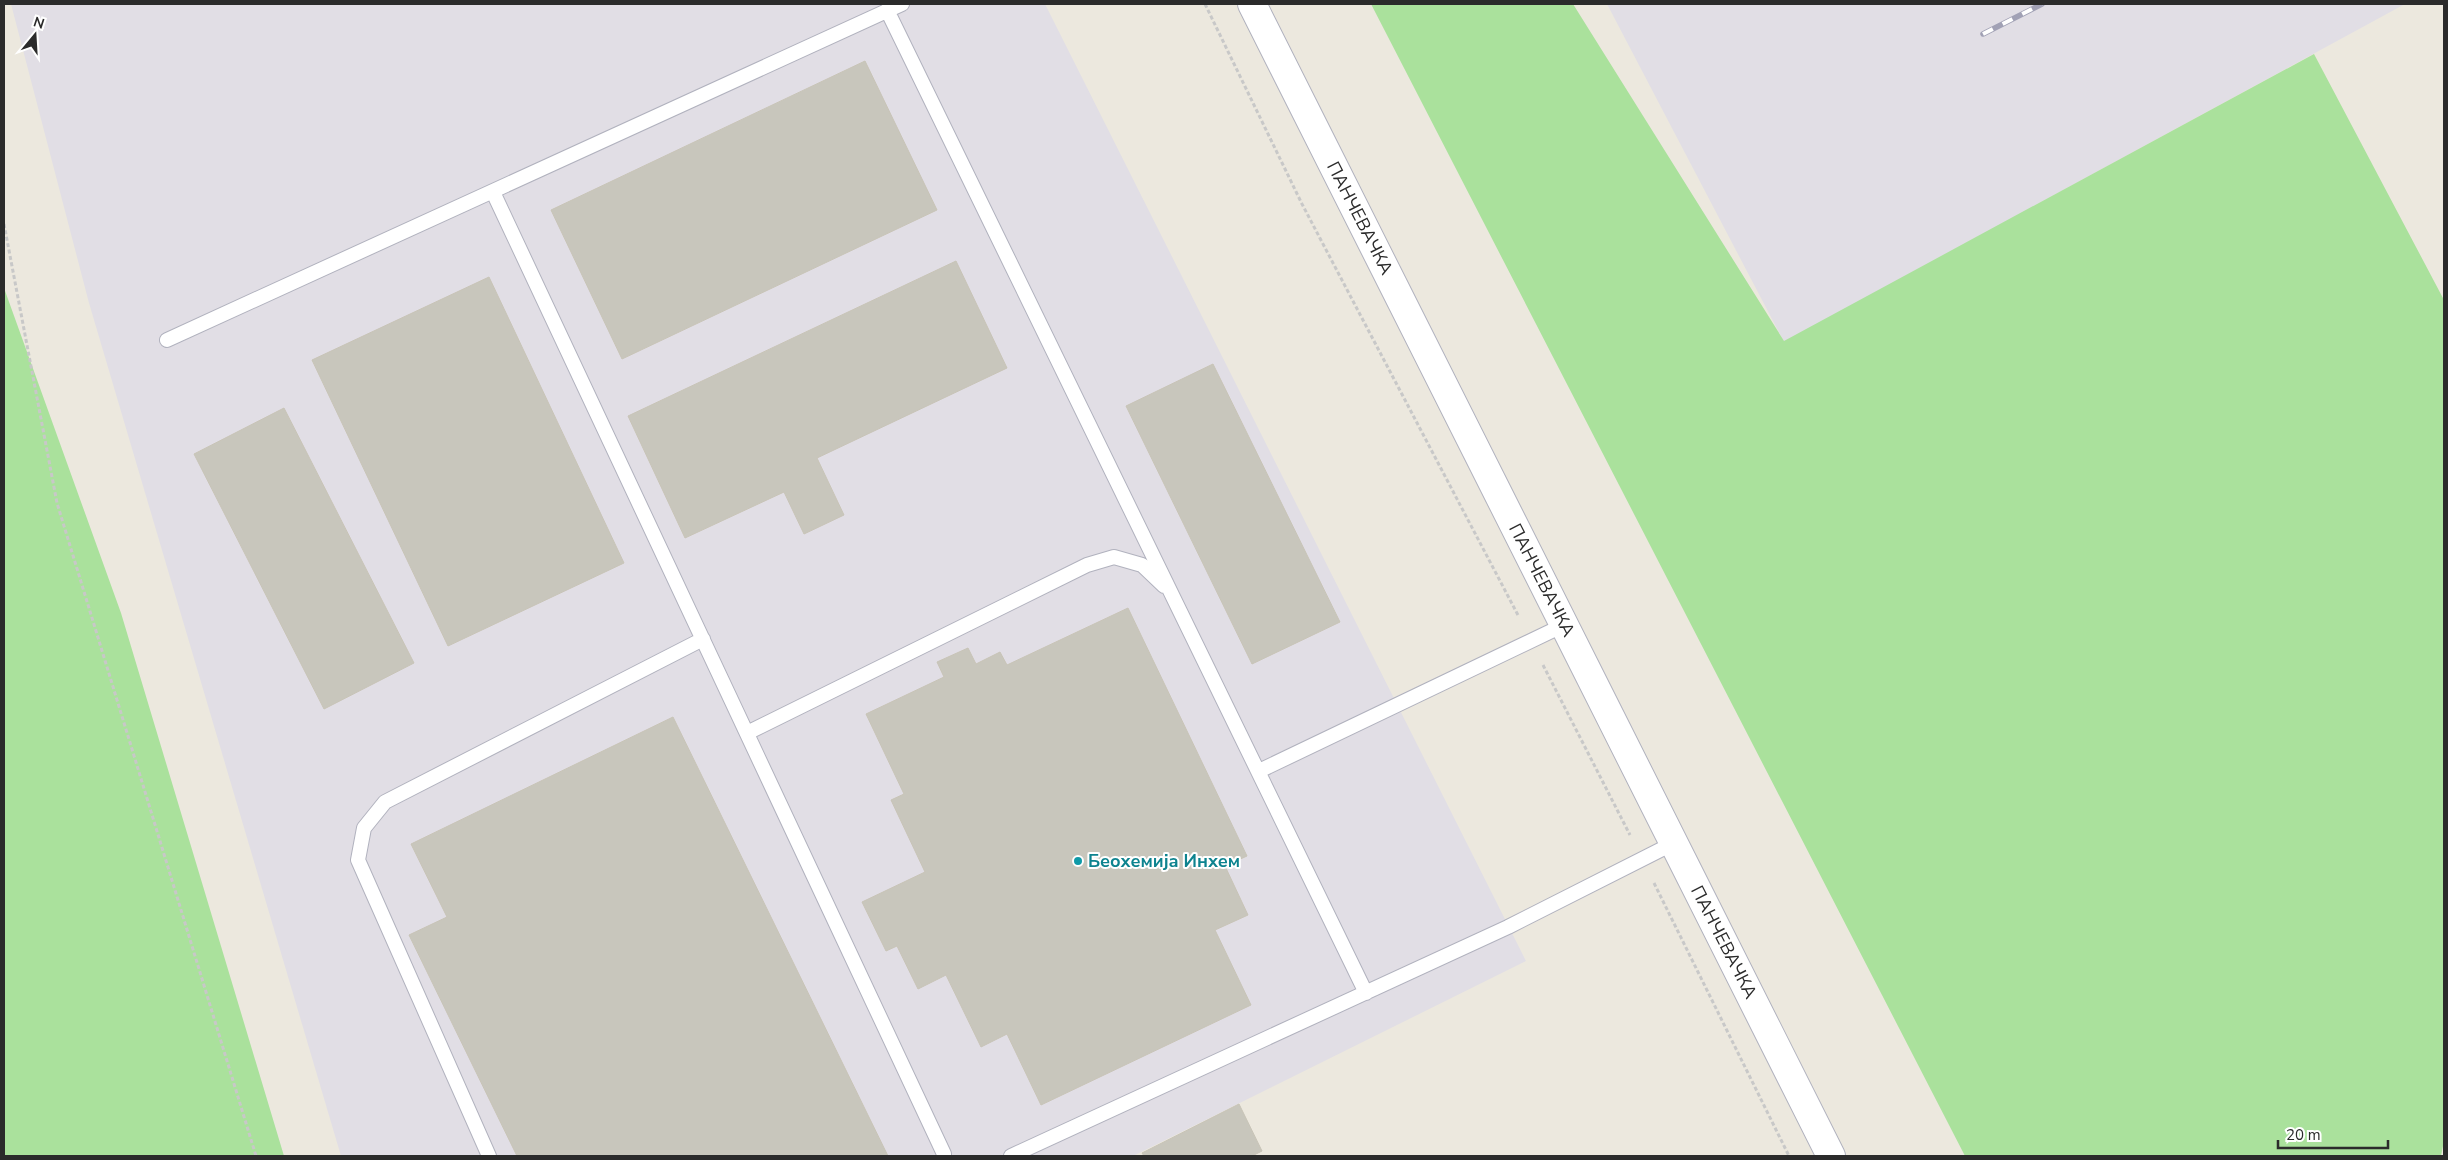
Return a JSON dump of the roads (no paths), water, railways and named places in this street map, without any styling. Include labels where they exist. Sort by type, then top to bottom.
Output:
[{"type":"street","name":"ПАНЧЕВАЧКА","points":[[1252,4],[1831,1156]]},
{"type":"lane","points":[[167,340],[902,4]]},
{"type":"lane","points":[[887,10],[1366,993]]},
{"type":"lane","points":[[493,192],[947,1156]]},
{"type":"lane","points":[[747,733],[1088,565],[1114,558],[1142,565],[1170,591]]},
{"type":"lane","points":[[1259,771],[1564,625]]},
{"type":"lane","points":[[489,1156],[358,860],[364,828],[385,802],[704,639]]},
{"type":"lane","points":[[1011,1156],[1508,927],[1674,843]]},
{"type":"railway","points":[[1983,34],[2042,4]]},
{"type":"place","name":"Беохемија Инхем","points":[[1078,861]]}]
